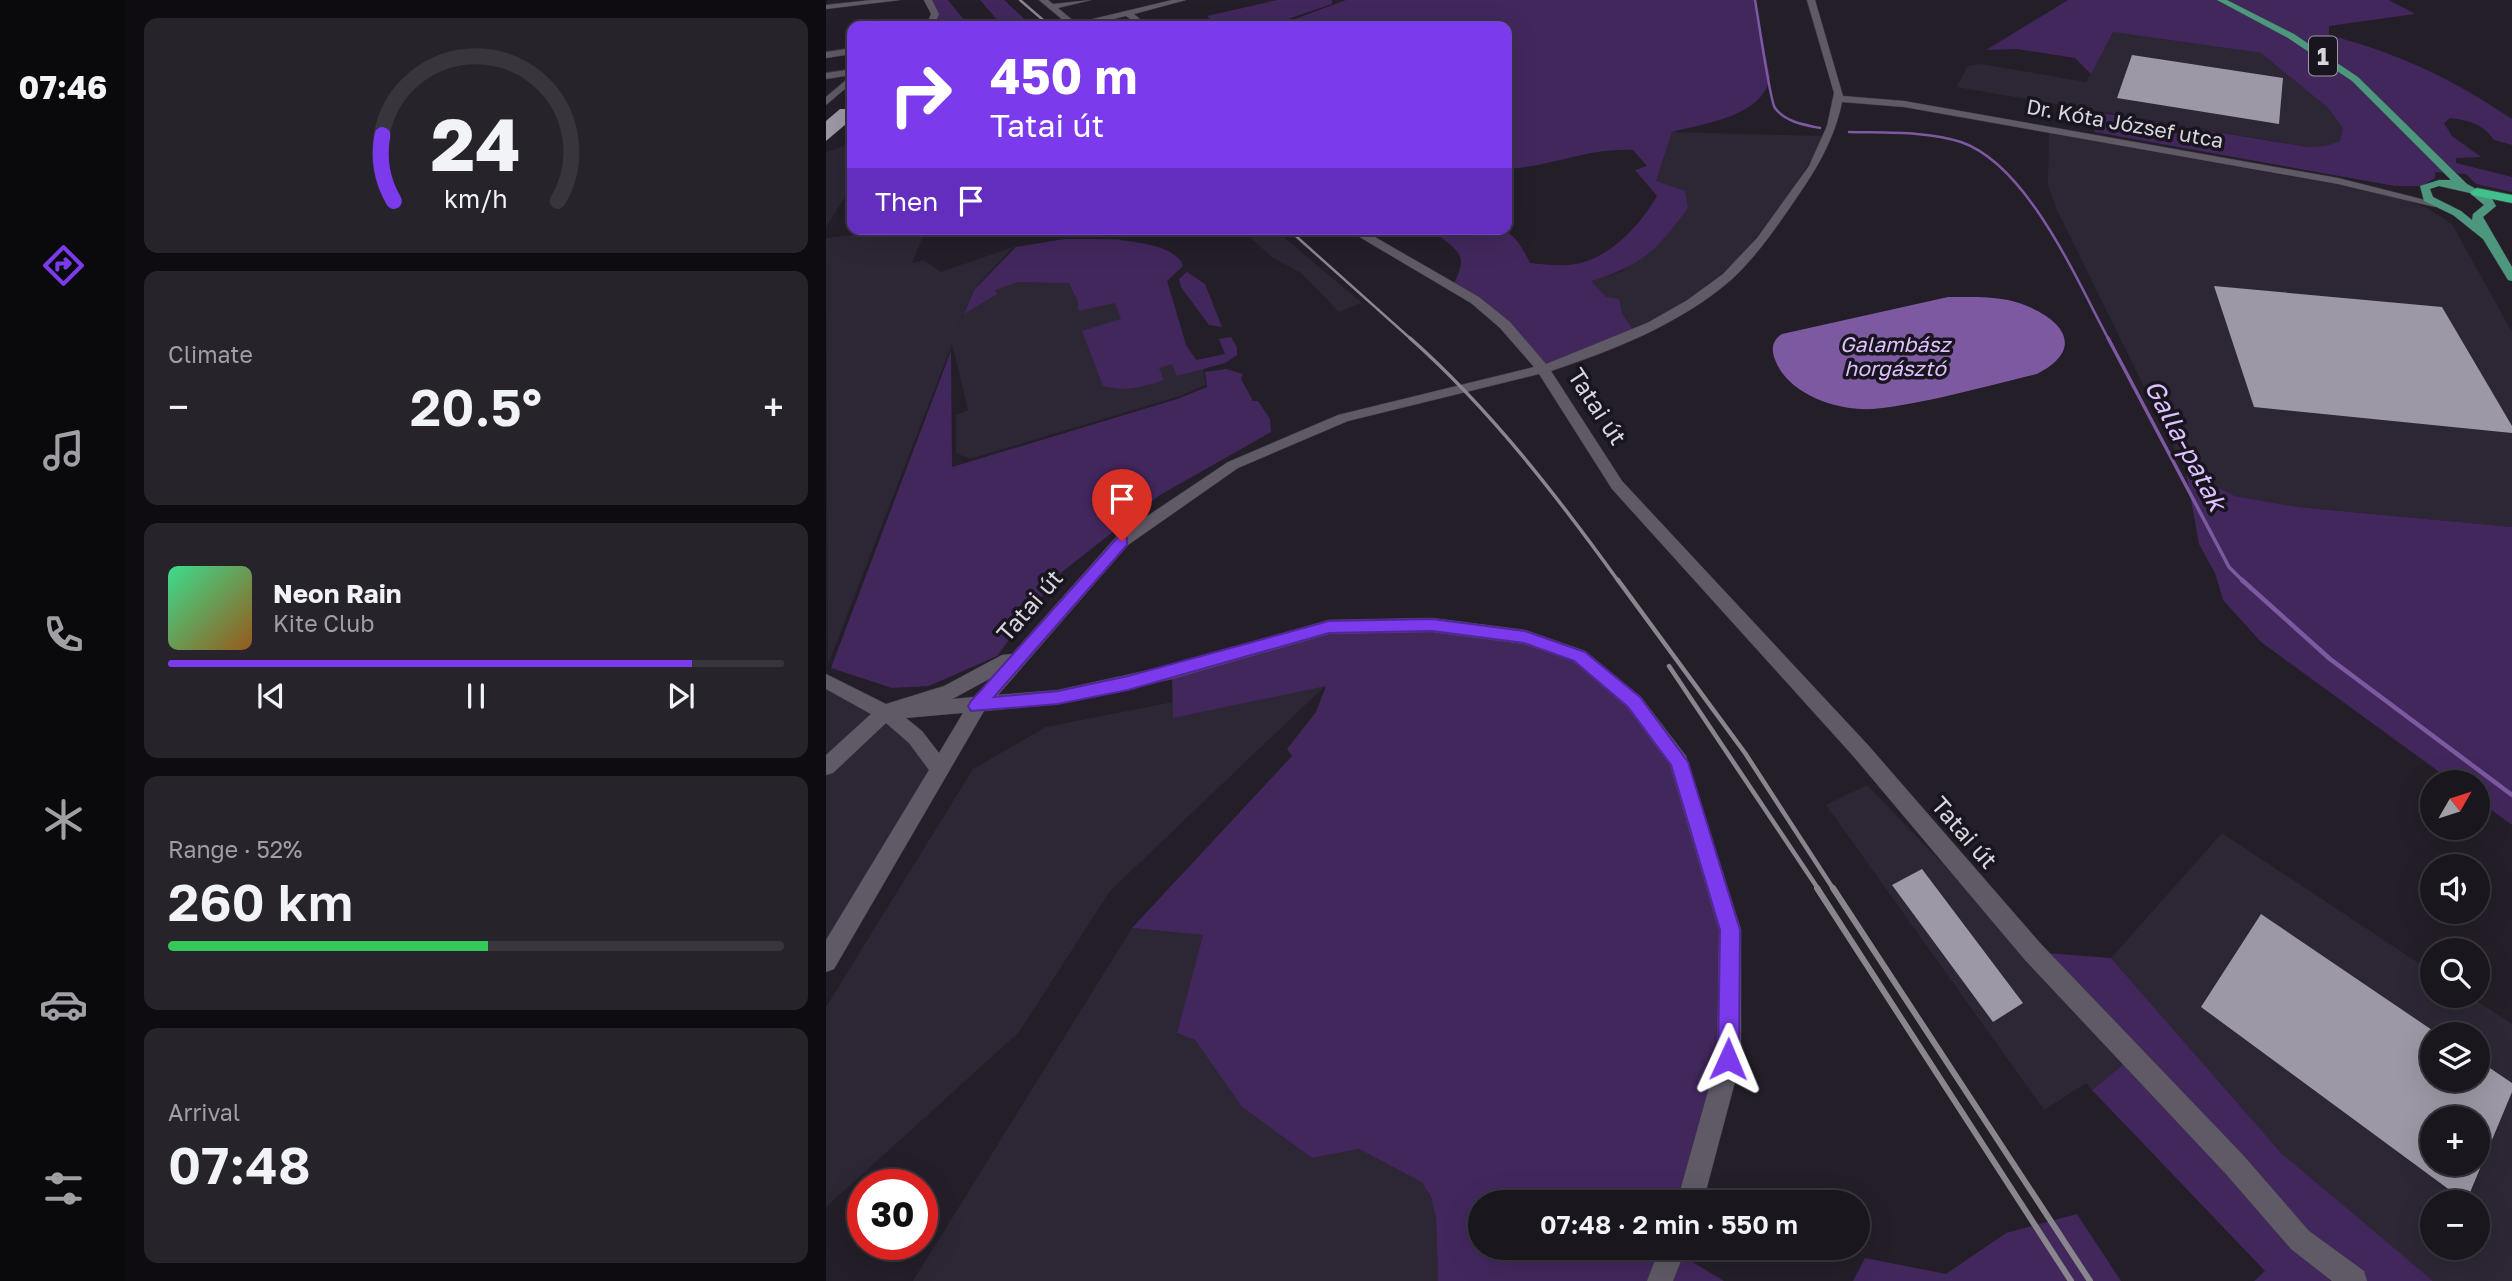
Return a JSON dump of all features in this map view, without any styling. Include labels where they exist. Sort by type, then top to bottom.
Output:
[{"type":"highway","points":[[2470,189],[2512,199]]},
{"type":"highway","points":[[2486,210],[2512,206]]},
{"type":"main road","name":"1","points":[[2221,0],[2291,36],[2370,91],[2410,134],[2470,189],[2489,202],[2486,210]]},
{"type":"main road","name":"1","points":[[2410,134],[2433,171],[2429,186],[2423,194],[2484,236],[2512,277]]},
{"type":"main road","points":[[2429,186],[2470,189]]},
{"type":"main road","points":[[2441,206],[2469,212],[2486,210]]},
{"type":"main road","points":[[2484,236],[2477,216],[2486,210]]},
{"type":"street","points":[[826,7],[891,0]]},
{"type":"street","points":[[881,12],[891,0]]},
{"type":"street","points":[[928,0],[935,14],[932,21]]},
{"type":"street","points":[[1043,0],[1068,21]]},
{"type":"street","points":[[1052,8],[1087,0]]},
{"type":"street","points":[[1094,21],[1182,0]]},
{"type":"street","points":[[1362,235],[1475,300],[1505,325],[1543,369],[1640,332],[1690,304],[1727,277],[1777,218],[1814,166],[1832,128],[1843,89],[1811,0]]},
{"type":"street","points":[[1127,13],[1137,21]]},
{"type":"street","points":[[826,55],[847,52]]},
{"type":"street","points":[[826,76],[847,73]]},
{"type":"street","points":[[826,102],[847,83]]},
{"type":"street","name":"Dr. Kóta József utca","points":[[1843,89],[1887,99]]},
{"type":"street","name":"Dr. Kóta József utca","points":[[1843,89],[1904,104]]},
{"type":"street","name":"Dr. Kóta József utca","points":[[1843,89],[1904,104],[2338,180]]},
{"type":"street","points":[[2338,180],[2393,187],[2429,186]]},
{"type":"street","points":[[2338,180],[2441,206]]},
{"type":"street","name":"Tatai út","points":[[826,961],[977,706],[1122,541],[1233,465],[1343,418],[1543,369],[1617,485],[1861,751],[2034,952],[2234,1164],[2300,1240],[2354,1281]]},
{"type":"street","points":[[885,712],[1058,698],[1128,683],[1329,627],[1432,625],[1525,637],[1580,656],[1634,702],[1679,762],[1730,930],[1728,1059],[1693,1190]]},
{"type":"street","points":[[826,768],[885,712],[950,692],[1023,651]]},
{"type":"street","points":[[826,681],[908,727],[924,743],[938,768]]},
{"type":"street","points":[[1660,1281],[1669,1260]]},
{"type":"shaded area","points":[[927,0],[948,0],[965,21],[934,21]]},
{"type":"shaded area","points":[[980,0],[1004,0],[1027,21],[998,21]]},
{"type":"shaded area","points":[[1277,0],[1332,0],[1332,4],[1278,21],[1212,21],[1207,16]]},
{"type":"shaded area","points":[[1346,0],[1755,0],[1770,78],[1765,91],[1756,102],[1744,110],[1716,121],[1672,132],[1656,181],[1685,191],[1688,208],[1647,255],[1624,269],[1591,281],[1606,297],[1619,299],[1622,313],[1633,330],[1543,369],[1505,325],[1453,286],[1460,269],[1460,258],[1441,237],[1511,235],[1530,263],[1563,265],[1582,262],[1609,250],[1631,231],[1650,208],[1657,196],[1635,170],[1647,166],[1633,150],[1617,150],[1512,168],[1512,21],[1289,21]]},
{"type":"shaded area","points":[[2068,0],[2389,0],[2415,14],[2329,26],[2329,35],[2378,50],[2424,69],[2512,119],[2512,145],[2494,140],[2485,130],[2469,122],[2450,118],[2444,123],[2452,136],[2481,157],[2456,158],[2456,163],[2512,177],[2512,192],[2476,184],[2466,174],[2435,172],[2435,178],[2422,186],[2395,186],[2095,132],[2084,110],[2308,147],[2325,146],[2340,141],[2343,128],[2328,108],[2261,53],[2113,32],[2091,74],[2075,58],[2017,49],[1986,50]]},
{"type":"shaded area","points":[[2113,32],[2261,53],[2328,108],[2343,128],[2340,141],[2309,147],[1956,87],[1968,66],[1981,64],[2086,82]]},
{"type":"shaded area","points":[[1672,132],[1822,136],[1817,151],[1791,191],[1736,263],[1681,304],[1633,330],[1622,313],[1590,281],[1623,271],[1677,223],[1656,181]]},
{"type":"shaded area","points":[[2049,133],[2394,195],[2427,208],[2452,224],[2512,332],[2512,527],[2297,507],[2235,496],[2186,472],[2055,206],[2048,184]]},
{"type":"shaded area","points":[[847,146],[847,194],[826,227],[826,152]]},
{"type":"shaded area","points":[[853,235],[924,235],[912,263],[924,260],[941,272],[1013,247],[973,290],[828,664],[826,238]]},
{"type":"shaded area","points":[[1248,235],[1281,235],[1362,303],[1339,312],[1301,273],[1273,258]]},
{"type":"shaded area","points":[[1065,239],[1119,239],[1145,244],[1183,262],[1167,281],[1186,345],[1203,369],[1206,385],[1177,397],[970,459],[956,453],[956,415],[968,410],[952,343],[974,290],[1015,247]]},
{"type":"shaded area","points":[[1065,239],[1130,241],[1164,249],[1176,256],[1183,266],[1167,281],[1186,345],[1196,360],[1225,354],[1219,339],[1231,337],[1237,347],[1237,355],[1225,363],[1177,376],[1172,364],[1159,368],[1164,380],[1134,388],[1111,388],[1103,386],[1082,331],[1121,319],[1115,303],[1078,311],[1078,301],[1069,283],[1018,282],[995,290],[997,294],[964,314],[974,290],[1016,247]]},
{"type":"shaded area","points":[[1187,272],[1205,284],[1222,327],[1209,325],[1181,287],[1179,279]]},
{"type":"shaded area","points":[[951,351],[952,467],[1177,399],[1207,387],[1205,372],[1226,369],[1243,374],[1241,379],[1253,401],[1258,401],[1270,419],[1271,432],[1160,495],[1058,575],[997,656],[929,686],[892,688],[831,668]]},
{"type":"shaded area","points":[[2186,472],[2235,496],[2297,507],[2512,527],[2512,825],[2490,809],[2490,770],[2437,770],[2261,642],[2223,600],[2215,573],[2199,544]]},
{"type":"shaded area","points":[[1432,625],[1525,637],[1579,656],[1679,762],[1730,930],[1728,1059],[1693,1190],[1468,1190],[1468,1260],[1689,1260],[1724,1281],[1438,1281],[1436,1217],[1431,1197],[1422,1182],[1359,1149],[1312,1158],[1242,1107],[1195,1040],[1177,1033],[1203,935],[1132,928],[1292,756],[1287,749],[1316,712],[1326,686],[1173,718],[1172,672],[1329,627]]},
{"type":"shaded area","points":[[826,681],[885,712],[938,768],[826,961]]},
{"type":"shaded area","points":[[1326,685],[1110,891],[1019,1032],[868,1169],[847,1169],[847,1188],[826,1207],[826,1007],[973,769],[1046,727],[1173,702],[1173,718]]},
{"type":"shaded area","points":[[1867,785],[1965,887],[2125,1064],[2092,1090],[2086,1083],[2044,1110],[1826,805]]},
{"type":"shaded area","points":[[2222,833],[2420,964],[2420,1008],[2487,1008],[2512,1024],[2512,1281],[2433,1281],[2408,1263],[2282,1154],[2111,958]]},
{"type":"shaded area","points":[[1132,928],[1203,935],[1177,1033],[1195,1040],[1242,1107],[1312,1158],[1359,1149],[1422,1181],[1431,1197],[1436,1217],[1438,1281],[913,1281],[926,1260],[938,1260],[938,1241]]},
{"type":"shaded area","points":[[2033,952],[2111,958],[2282,1154],[2433,1281],[2353,1281],[2303,1243],[2331,1281],[2254,1281],[2265,1271],[2092,1090],[2124,1064]]},
{"type":"shaded area","points":[[2077,1214],[2121,1281],[1853,1281],[1864,1260],[1870,1259],[1946,1274],[2006,1233]]},
{"type":"water","name":"Galambász horgásztó","points":[[1948,297],[2008,300],[2039,312],[2060,330],[2065,340],[2063,351],[2054,363],[2037,374],[1934,399],[1873,409],[1845,407],[1817,399],[1792,384],[1774,358],[1774,343],[1782,334]]},
{"type":"building","points":[[2132,55],[2283,78],[2279,124],[2117,98]]},
{"type":"building","points":[[840,109],[847,109],[847,123],[826,141],[826,121]]},
{"type":"building","points":[[2214,286],[2442,307],[2512,426],[2512,433],[2254,407]]},
{"type":"building","points":[[1922,869],[2023,1003],[1993,1022],[1892,885]]},
{"type":"building","points":[[2261,914],[2420,1022],[2420,1092],[2490,1092],[2490,1068],[2512,1083],[2512,1092],[2490,1145],[2490,1106],[2420,1106],[2420,1168],[2201,1007]]},
{"type":"building","points":[[2431,1176],[2477,1176],[2471,1190],[2450,1190]]},
{"type":"waterway","name":"Galla-patak","points":[[1755,0],[1775,108],[1790,120],[1820,128]]},
{"type":"waterway","name":"Galla-patak","points":[[1849,132],[1906,133],[1948,138],[1985,155],[2008,174],[2029,199],[2066,257],[2109,340]]},
{"type":"waterway","name":"Galla-patak","points":[[2108,338],[2229,567],[2242,580]]},
{"type":"waterway","name":"Galla-patak","points":[[2242,580],[2330,659],[2512,795]]},
{"type":"railway","points":[[1020,0],[1044,21]]},
{"type":"railway","points":[[1295,235],[1412,340]]},
{"type":"railway","points":[[1410,338],[1468,394],[1521,454],[1619,582]]},
{"type":"railway","points":[[1618,580],[1745,753],[1834,890]]},
{"type":"railway","points":[[1669,666],[1819,890]]},
{"type":"railway","points":[[1817,888],[2071,1281]]},
{"type":"railway","points":[[1833,888],[2090,1281]]},
{"type":"route","points":[[1122,541],[1036,635],[977,706],[1058,698],[1128,683],[1329,627],[1432,625],[1525,637],[1580,656],[1634,702],[1679,762],[1730,930],[1728,1059]]}]
